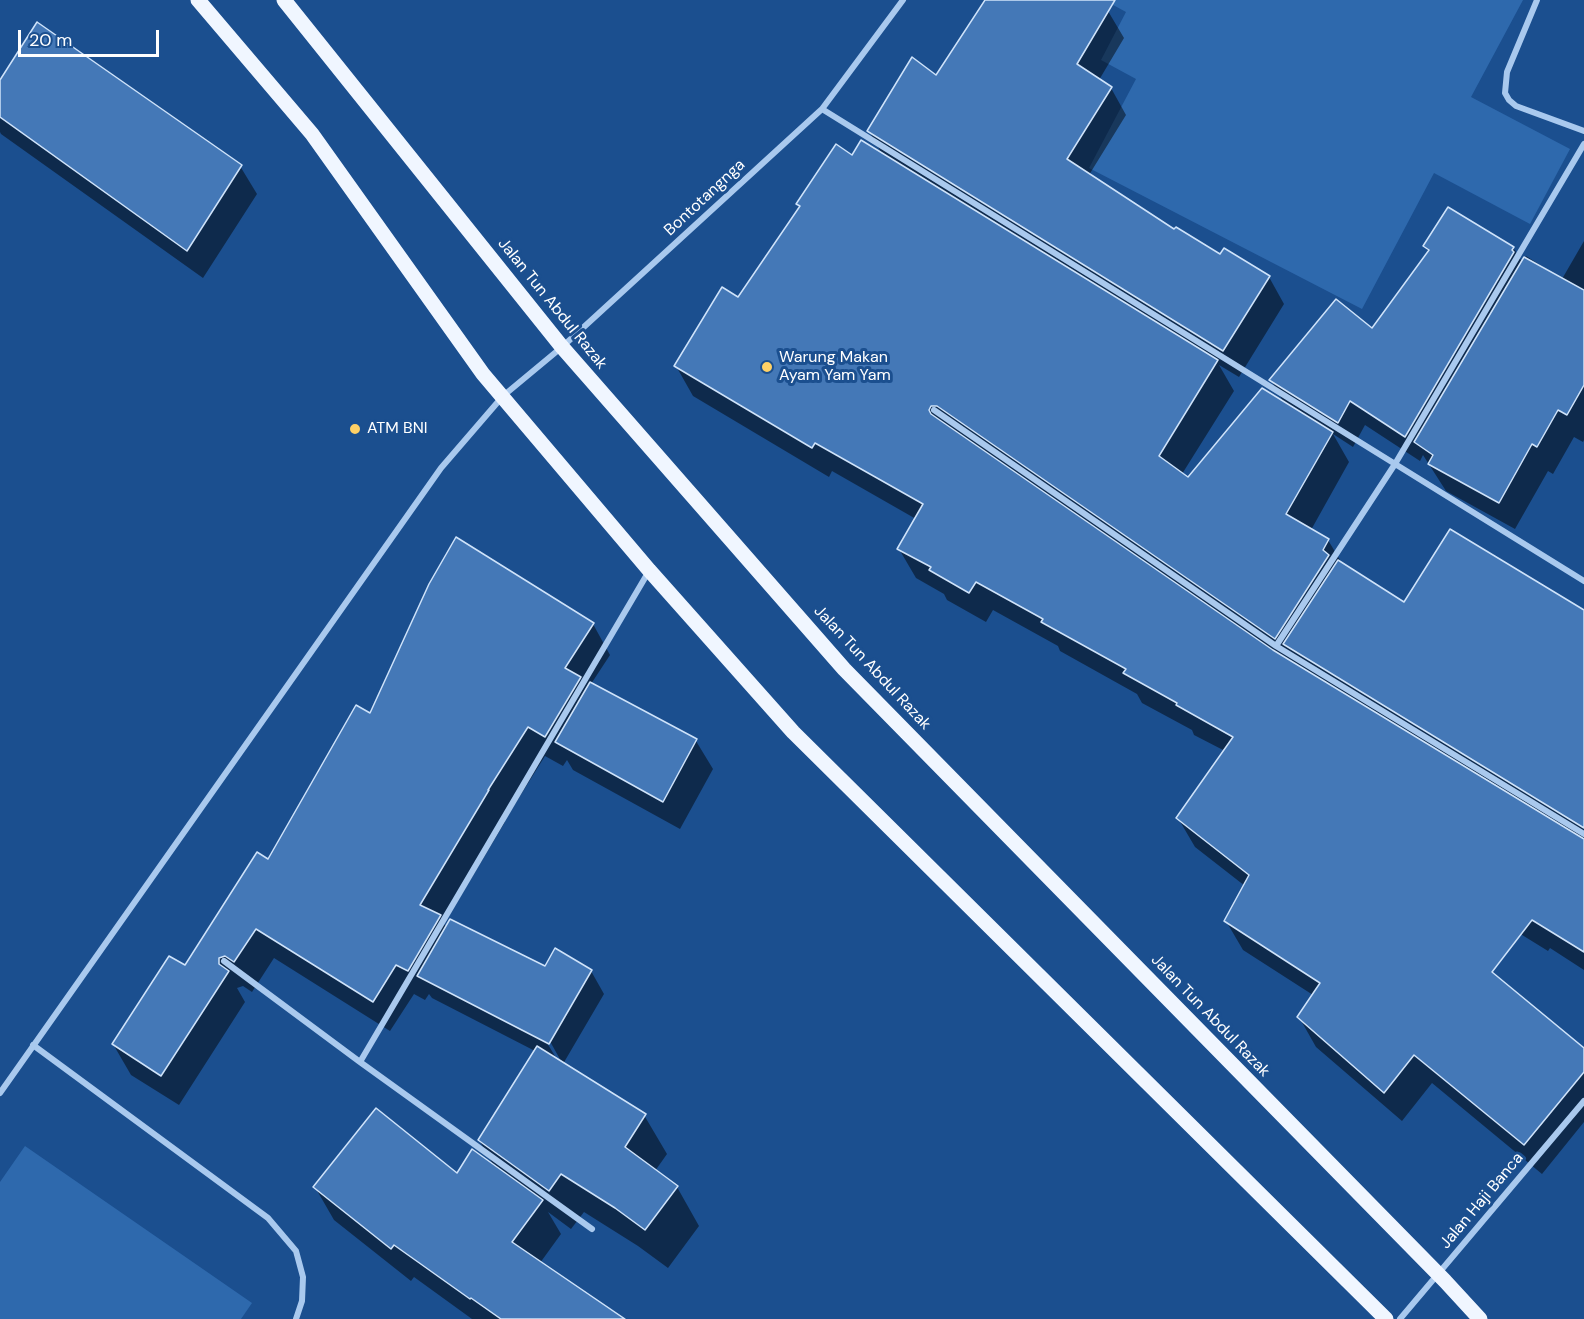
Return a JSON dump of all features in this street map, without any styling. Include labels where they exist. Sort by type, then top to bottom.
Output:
[{"type":"main road","points":[[198,0],[312,134],[483,374],[650,570],[793,732],[1386,1319]]},
{"type":"main road","name":"Jalan Tun Abdul Razak","points":[[284,0],[562,347],[844,669],[1480,1319]]},
{"type":"street","name":"Bontotangnga","points":[[0,1093],[441,468],[503,396],[562,347],[822,109],[903,0]]},
{"type":"street","points":[[1537,0],[1507,72],[1505,93],[1516,106],[1584,131]]},
{"type":"street","points":[[822,109],[1584,581]]},
{"type":"street","points":[[1276,646],[1395,464],[1584,144]]},
{"type":"street","points":[[934,410],[1276,646],[1584,834]]},
{"type":"street","points":[[360,1062],[650,570]]},
{"type":"street","points":[[224,961],[591,1229]]},
{"type":"street","points":[[33,1045],[268,1218],[296,1251],[303,1277],[302,1301],[296,1319]]},
{"type":"street","name":"Jalan Haji Banca","points":[[1400,1319],[1584,1101]]},
{"type":"shaded area","points":[[1104,0],[1523,0],[1471,97],[1570,149],[1530,224],[1434,173],[1362,309],[1089,168],[1136,79],[1101,60],[1126,12]]},
{"type":"shaded area","points":[[25,1146],[252,1303],[241,1319],[0,1319],[0,1182]]},
{"type":"building","points":[[985,0],[1115,0],[1077,64],[1112,87],[1067,159],[1174,229],[1176,227],[1220,254],[1224,248],[1270,276],[1223,351],[867,131],[912,57],[936,75]]},
{"type":"building","points":[[37,22],[242,165],[187,251],[0,117],[0,80]]},
{"type":"building","points":[[861,140],[1218,360],[1159,456],[1188,477],[1262,388],[1333,432],[1286,514],[1329,539],[1323,550],[1329,555],[1275,639],[937,406],[931,406],[929,410],[931,414],[1273,650],[1584,839],[1584,952],[1532,920],[1492,972],[1584,1048],[1584,1072],[1524,1145],[1414,1055],[1384,1093],[1297,1017],[1320,983],[1224,921],[1249,875],[1176,818],[1233,737],[1123,673],[1126,669],[1041,622],[1043,619],[976,582],[969,593],[929,570],[931,567],[897,549],[923,504],[815,443],[812,448],[674,366],[722,287],[738,297],[800,206],[796,204],[836,144],[852,155]]},
{"type":"building","points":[[1448,207],[1514,247],[1512,250],[1514,252],[1405,437],[1350,401],[1338,423],[1269,380],[1336,299],[1372,328],[1429,250],[1423,246]]},
{"type":"building","points":[[1524,257],[1584,290],[1584,385],[1567,415],[1558,410],[1537,447],[1532,444],[1499,503],[1428,464],[1433,455],[1414,442]]},
{"type":"building","points":[[1450,529],[1584,610],[1584,828],[1283,644],[1338,560],[1404,602]]},
{"type":"building","points":[[456,537],[594,623],[565,668],[581,677],[545,737],[528,727],[420,905],[441,915],[408,971],[396,965],[373,1002],[256,929],[234,962],[225,956],[219,958],[219,964],[229,971],[161,1076],[112,1044],[169,956],[185,965],[257,852],[268,859],[356,705],[370,713],[429,584]]},
{"type":"building","points":[[590,682],[697,739],[663,802],[555,742]]},
{"type":"building","points":[[450,919],[545,966],[555,948],[592,970],[549,1044],[417,976]]},
{"type":"building","points":[[537,1046],[646,1114],[625,1147],[678,1186],[645,1230],[561,1174],[549,1191],[478,1140]]},
{"type":"building","points":[[376,1108],[457,1173],[472,1149],[543,1200],[512,1242],[625,1319],[501,1319],[394,1245],[391,1249],[313,1187]]},
{"type":"place","name":"Warung Makan Ayam Yam Yam","points":[[767,367]]},
{"type":"place","name":"ATM BNI","points":[[355,429]]}]
